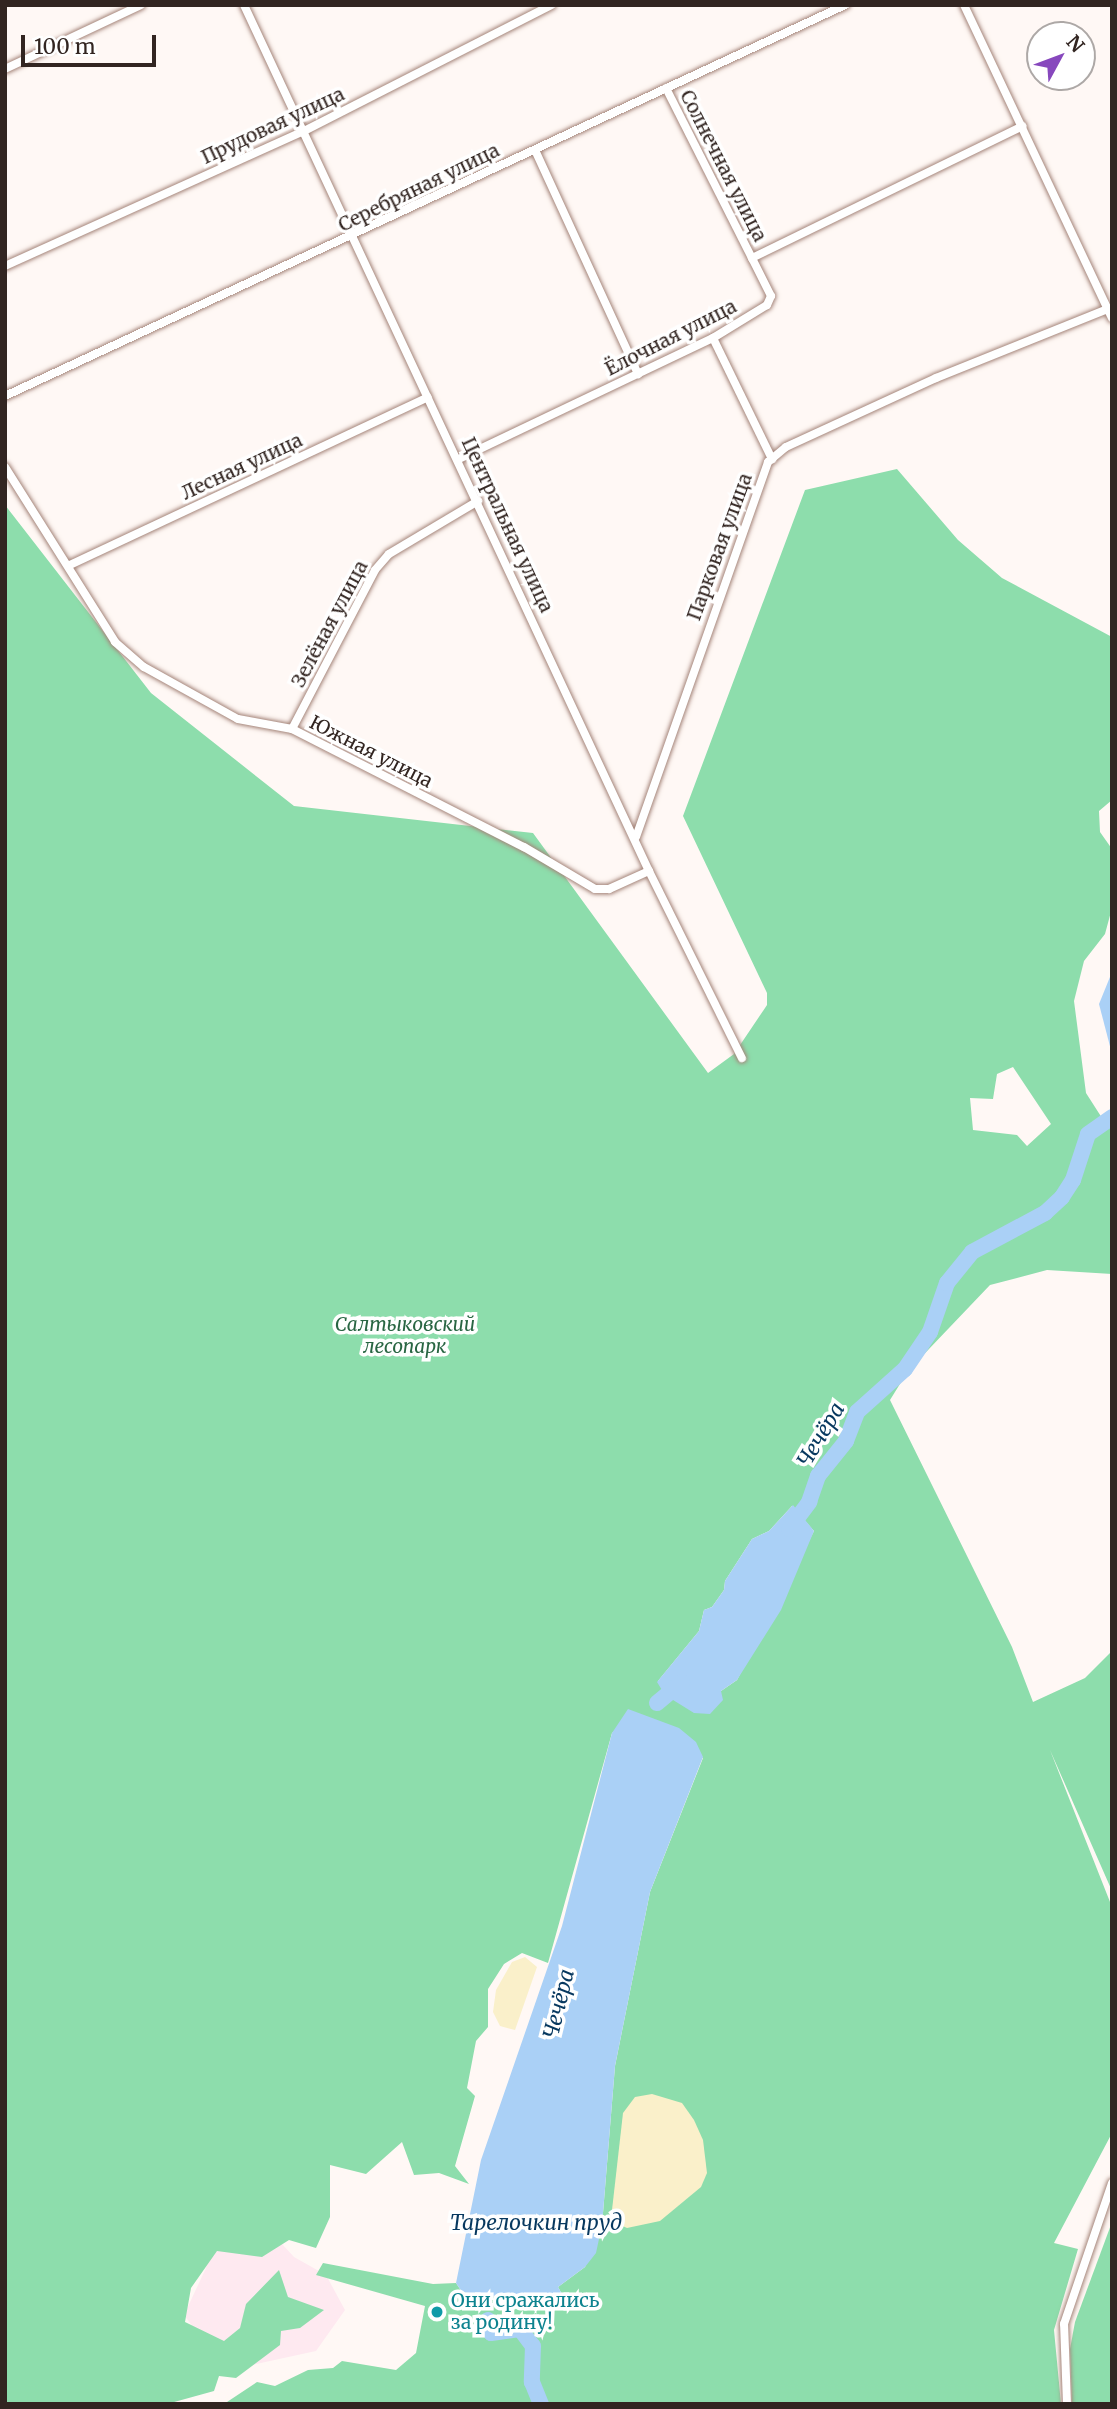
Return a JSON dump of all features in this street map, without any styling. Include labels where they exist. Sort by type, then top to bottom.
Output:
[{"type":"street","points":[[5,69],[141,5]]},
{"type":"street","name":"Центральная улица","points":[[244,5],[636,837],[649,871],[742,1058]]},
{"type":"street","name":"Прудовая улица","points":[[5,266],[302,132],[551,5]]},
{"type":"street","name":"Серебряная улица","points":[[5,396],[353,238],[845,5]]},
{"type":"street","points":[[964,5],[1110,314]]},
{"type":"street","name":"Солнечная улица","points":[[666,88],[752,258]]},
{"type":"street","points":[[752,258],[1023,127]]},
{"type":"street","points":[[535,150],[638,374]]},
{"type":"street","name":"Ёлочная улица","points":[[459,459],[713,338],[767,305],[771,296],[752,258]]},
{"type":"street","name":"Парковая улица","points":[[636,837],[740,531],[772,459],[786,447],[936,378],[1110,314]]},
{"type":"street","points":[[713,338],[772,459]]},
{"type":"street","name":"Лесная улица","points":[[70,565],[428,397]]},
{"type":"street","name":"Южная улица","points":[[5,467],[70,565],[116,642],[144,667],[238,719],[292,729],[524,847],[595,889],[610,889],[649,871]]},
{"type":"street","name":"Зелёная улица","points":[[292,729],[374,570],[388,554],[478,501]]},
{"type":"street","points":[[1067,2404],[1064,2324],[1112,2183]]},
{"type":"shaded area","points":[[257,2217],[294,2257],[326,2275],[345,2310],[316,2351],[234,2369],[215,2356],[184,2315],[206,2268],[215,2230]]},
{"type":"green space","name":"Салтыковский лесопарк","points":[[897,469],[958,540],[1002,578],[1112,637],[1112,800],[1099,811],[1100,832],[1112,849],[1112,908],[1105,934],[1084,961],[1074,1001],[1086,1093],[1102,1118],[1112,1122],[1112,1274],[1047,1270],[990,1285],[908,1371],[890,1400],[1012,1647],[1033,1702],[1085,1678],[1112,1651],[1112,1891],[1050,1750],[1112,1907],[1112,2133],[1054,2243],[1078,2249],[1054,2330],[1061,2404],[224,2404],[257,2382],[275,2386],[308,2370],[333,2368],[342,2361],[396,2370],[416,2353],[425,2306],[316,2275],[323,2263],[433,2284],[456,2283],[462,2292],[560,2306],[563,2296],[558,2287],[585,2267],[602,2225],[615,2066],[650,1892],[703,1758],[619,1727],[612,1733],[548,1963],[522,1953],[504,1964],[488,1989],[488,2027],[476,2041],[467,2088],[475,2096],[455,2166],[469,2184],[439,2173],[414,2175],[402,2142],[366,2174],[330,2165],[330,2217],[316,2248],[289,2240],[262,2257],[217,2251],[191,2288],[185,2322],[224,2341],[240,2328],[246,2304],[279,2270],[288,2297],[324,2310],[300,2328],[281,2331],[280,2345],[236,2378],[219,2376],[214,2391],[167,2404],[5,2404],[5,505],[151,693],[294,806],[533,833],[708,1073],[734,1054],[767,1005],[767,993],[683,816],[805,490]],"holes":[[[1013,1067],[1051,1124],[1027,1146],[1017,1135],[973,1130],[970,1098],[993,1099],[997,1074]],[[792,1506],[814,1531],[737,1680],[721,1691],[658,1681],[699,1631],[704,1610],[712,1607],[724,1590],[725,1581],[752,1539],[769,1531]]]},
{"type":"green space","points":[[1112,2222],[1112,2404],[1072,2404],[1070,2349],[1075,2322]]},
{"type":"sand","points":[[525,1957],[537,1967],[515,2030],[500,2026],[493,2012],[496,1990],[512,1962]]},
{"type":"sand","points":[[652,2094],[682,2103],[694,2120],[703,2140],[707,2173],[701,2187],[660,2221],[627,2228],[614,2222],[612,2210],[623,2113],[635,2097]]},
{"type":"water","points":[[1112,972],[1112,1054],[1099,1004]]},
{"type":"water","points":[[793,1505],[814,1531],[781,1610],[737,1680],[721,1691],[723,1700],[710,1714],[694,1713],[665,1695],[657,1682],[699,1631],[704,1610],[712,1607],[724,1590],[725,1581],[752,1539],[769,1531]]},
{"type":"water","name":"Тарелочкин пруд","points":[[628,1709],[679,1728],[696,1742],[703,1757],[650,1892],[615,2066],[602,2225],[596,2253],[585,2267],[558,2287],[563,2296],[560,2306],[462,2292],[456,2283],[481,2160],[562,1926],[612,1733]]},
{"type":"waterway","name":"Чечёра","points":[[789,1529],[809,1502],[818,1476],[846,1441],[857,1412],[905,1369],[930,1332],[947,1283],[972,1252],[1045,1213],[1062,1197],[1073,1180],[1088,1134],[1112,1117]]},
{"type":"waterway","name":"Чечёра","points":[[657,1703],[682,1682]]},
{"type":"waterway","name":"Чечёра","points":[[488,2320],[491,2333],[520,2329],[533,2346],[532,2382],[541,2404]]},
{"type":"place","name":"Они сражались за родину!","points":[[437,2312]]}]
